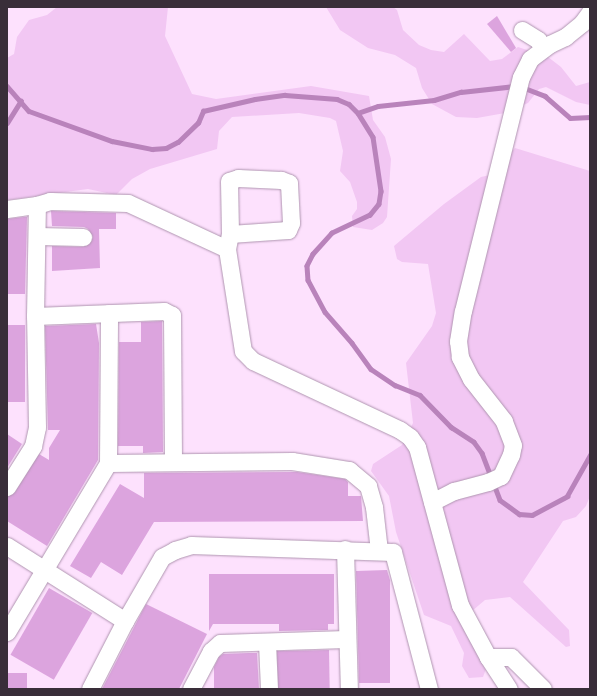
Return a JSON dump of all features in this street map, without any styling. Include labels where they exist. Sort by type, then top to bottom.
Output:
[{"type":"street","points":[[432,502],[454,491],[494,479],[506,469],[513,445],[504,421],[471,379],[460,357],[458,341],[521,77],[530,59],[543,49],[565,37],[582,23],[590,12]]},
{"type":"street","points":[[522,30],[538,40],[543,49]]},
{"type":"street","points":[[7,209],[37,205],[50,201],[128,202],[229,242],[288,230],[291,222],[289,183],[281,180],[238,178],[229,181],[229,242],[242,351],[253,361],[400,430],[410,437],[417,447],[460,605],[488,657],[510,689]]},
{"type":"street","points":[[7,487],[36,439],[35,316],[38,236],[37,205]]},
{"type":"street","points":[[38,236],[83,237]]},
{"type":"street","points":[[35,316],[164,311],[172,315],[173,462]]},
{"type":"street","points":[[7,632],[108,463],[109,313]]},
{"type":"street","points":[[108,463],[292,461],[349,470],[368,486],[374,507],[379,551]]},
{"type":"street","points":[[7,546],[46,568],[125,621]]},
{"type":"street","points":[[90,689],[125,621],[162,557],[175,550],[191,546],[345,549],[393,552],[396,555],[429,689]]},
{"type":"street","points":[[345,549],[346,639],[349,689]]},
{"type":"street","points":[[191,689],[211,651],[220,643],[267,643],[346,639]]},
{"type":"street","points":[[267,643],[269,689]]},
{"type":"street","points":[[488,657],[511,657],[543,689]]},
{"type":"shaded area","points":[[57,7],[168,7],[165,36],[192,94],[216,99],[311,86],[369,96],[373,120],[385,137],[391,159],[387,217],[383,223],[372,230],[353,227],[352,216],[357,209],[357,202],[350,182],[340,171],[343,151],[336,121],[330,118],[299,113],[232,117],[219,131],[217,149],[150,169],[132,179],[116,195],[88,189],[7,200],[7,58],[14,54],[17,37],[29,20],[47,15]]},
{"type":"shaded area","points":[[326,7],[393,7],[397,10],[403,30],[419,45],[431,50],[444,52],[464,34],[490,61],[502,59],[518,47],[548,57],[561,67],[576,86],[590,82],[590,105],[576,102],[546,87],[539,89],[528,103],[505,113],[477,118],[456,117],[432,104],[422,88],[416,68],[395,55],[368,48],[340,30]]},
{"type":"shaded area","points":[[515,148],[590,171],[590,496],[586,506],[576,517],[563,521],[523,582],[569,630],[570,646],[566,647],[510,597],[485,600],[472,611],[486,669],[483,677],[469,678],[462,666],[464,653],[451,626],[424,615],[396,532],[389,496],[371,471],[373,464],[402,445],[413,423],[406,363],[432,326],[436,313],[428,264],[402,262],[397,259],[394,246],[444,204],[481,177],[490,175]]},
{"type":"building","points":[[497,16],[516,48],[511,52],[487,24]]},
{"type":"building","points":[[51,211],[116,213],[116,229],[99,229],[100,268],[52,271],[52,246],[83,247],[91,242],[93,237],[88,229],[84,227],[52,226]]},
{"type":"building","points":[[27,217],[25,294],[7,294],[7,219]]},
{"type":"building","points":[[162,321],[163,452],[143,453],[143,446],[118,446],[119,342],[141,342],[141,322]]},
{"type":"building","points":[[96,324],[99,343],[98,460],[47,546],[7,521],[7,497],[15,492],[39,454],[49,460],[49,448],[60,430],[48,430],[45,326]]},
{"type":"building","points":[[7,325],[25,325],[25,402],[7,402]]},
{"type":"building","points":[[7,434],[22,444],[7,468]]},
{"type":"building","points":[[297,472],[345,479],[348,482],[348,496],[361,496],[363,521],[154,522],[122,575],[101,562],[91,578],[70,566],[120,484],[144,498],[144,473]]},
{"type":"building","points":[[387,570],[390,580],[390,683],[359,683],[356,571]]},
{"type":"building","points":[[209,574],[334,574],[334,624],[328,624],[328,630],[279,631],[279,624],[213,624],[209,631]]},
{"type":"building","points":[[49,588],[92,613],[54,680],[10,655]]},
{"type":"building","points":[[146,604],[207,634],[179,689],[102,689]]},
{"type":"building","points":[[329,650],[330,689],[278,689],[277,651]]},
{"type":"building","points":[[257,653],[259,689],[214,689],[214,667],[219,657],[223,654]]},
{"type":"building","points":[[7,673],[27,673],[27,689],[7,689]]},
{"type":"waterway","points":[[7,86],[29,111],[112,141],[152,149],[166,148],[178,142],[198,123],[203,111],[255,99],[285,95],[337,99],[349,104],[358,113],[373,137],[381,191],[379,204],[370,215],[332,233],[313,254],[307,266],[308,280],[325,312],[352,343],[371,369],[395,385],[420,395],[451,427],[474,442],[482,453],[500,500],[519,514],[532,515],[567,496],[590,455]]},
{"type":"waterway","points":[[358,113],[378,106],[434,100],[461,92],[515,86]]},
{"type":"waterway","points":[[522,87],[545,96],[570,118],[590,117]]},
{"type":"waterway","points":[[7,123],[21,101]]}]
